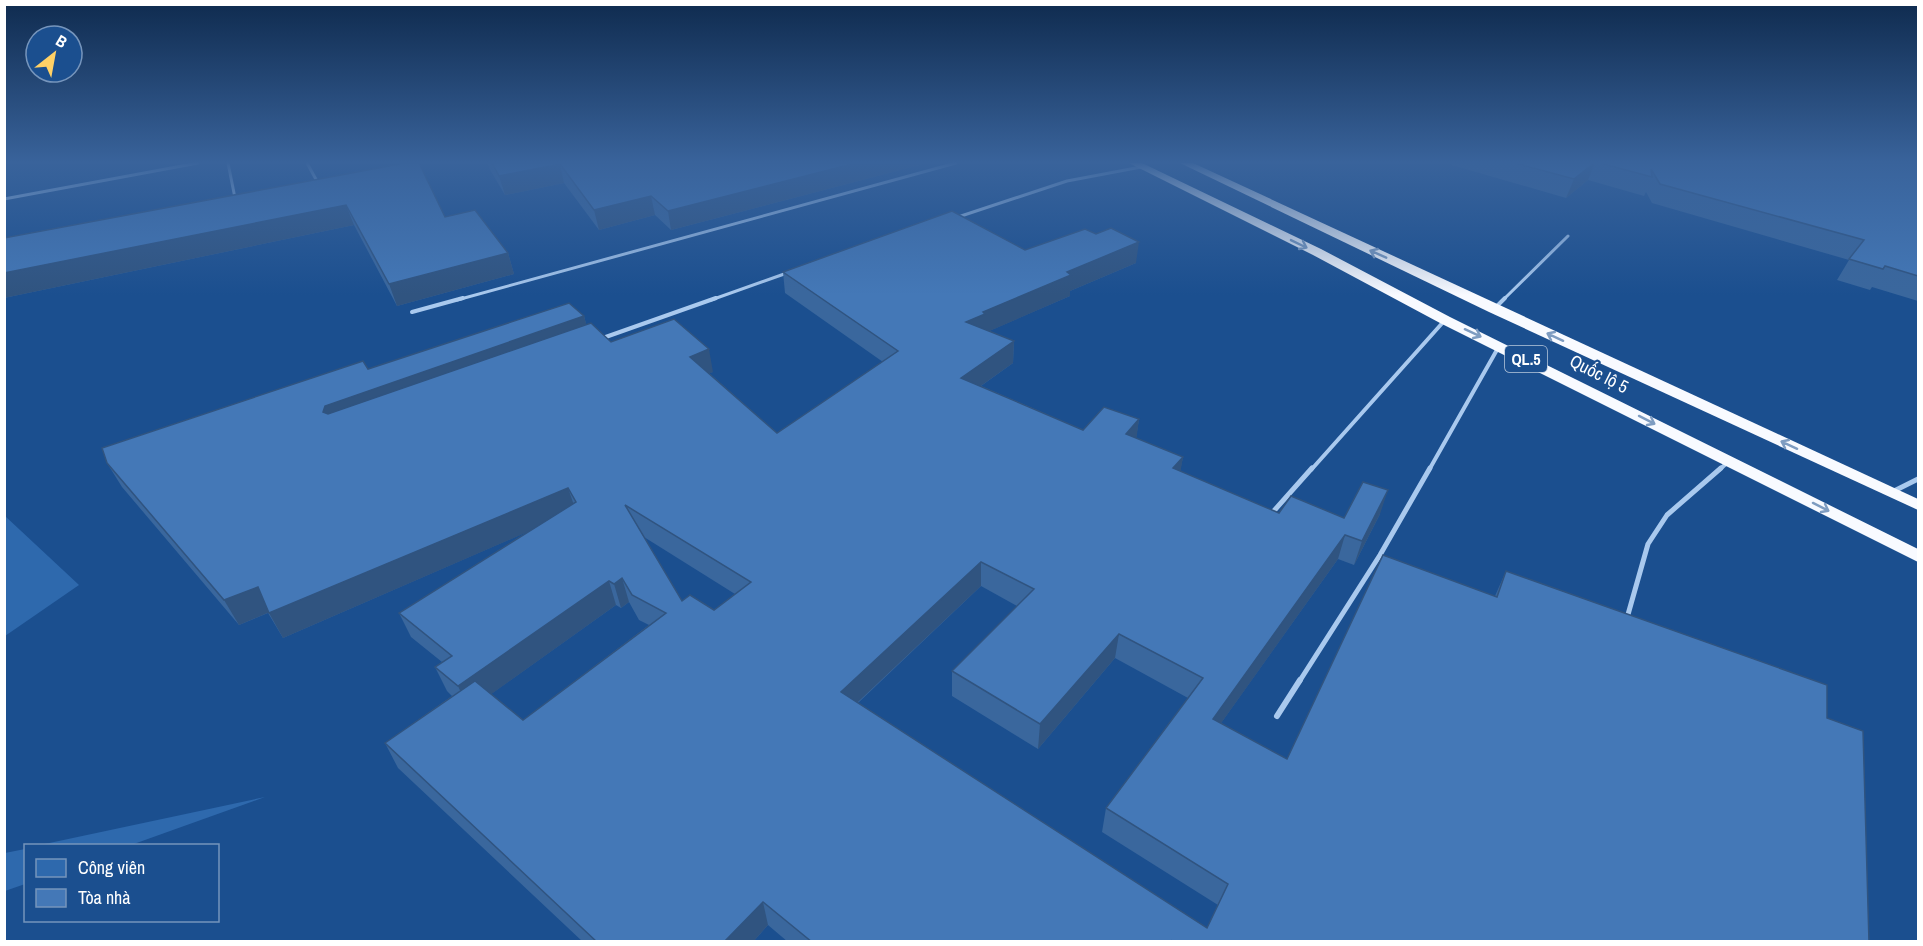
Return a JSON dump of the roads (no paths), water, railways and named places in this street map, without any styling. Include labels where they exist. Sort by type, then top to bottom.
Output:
[{"type":"highway","name":"Quốc lộ 5","points":[[1223,207],[1918,556]]},
{"type":"highway","name":"Quốc lộ 5","points":[[1278,207],[1918,505]]},
{"type":"lane","points":[[412,312],[795,207]]},
{"type":"lane","points":[[954,219],[990,207]]},
{"type":"lane","points":[[1494,309],[1568,236]]},
{"type":"lane","points":[[593,341],[794,271]]},
{"type":"lane","points":[[1272,513],[1445,320]]},
{"type":"lane","points":[[1277,716],[1380,555],[1499,345]]},
{"type":"lane","points":[[1627,618],[1648,544],[1667,515],[1729,461]]},
{"type":"lane","points":[[1892,493],[1918,479]]}]
